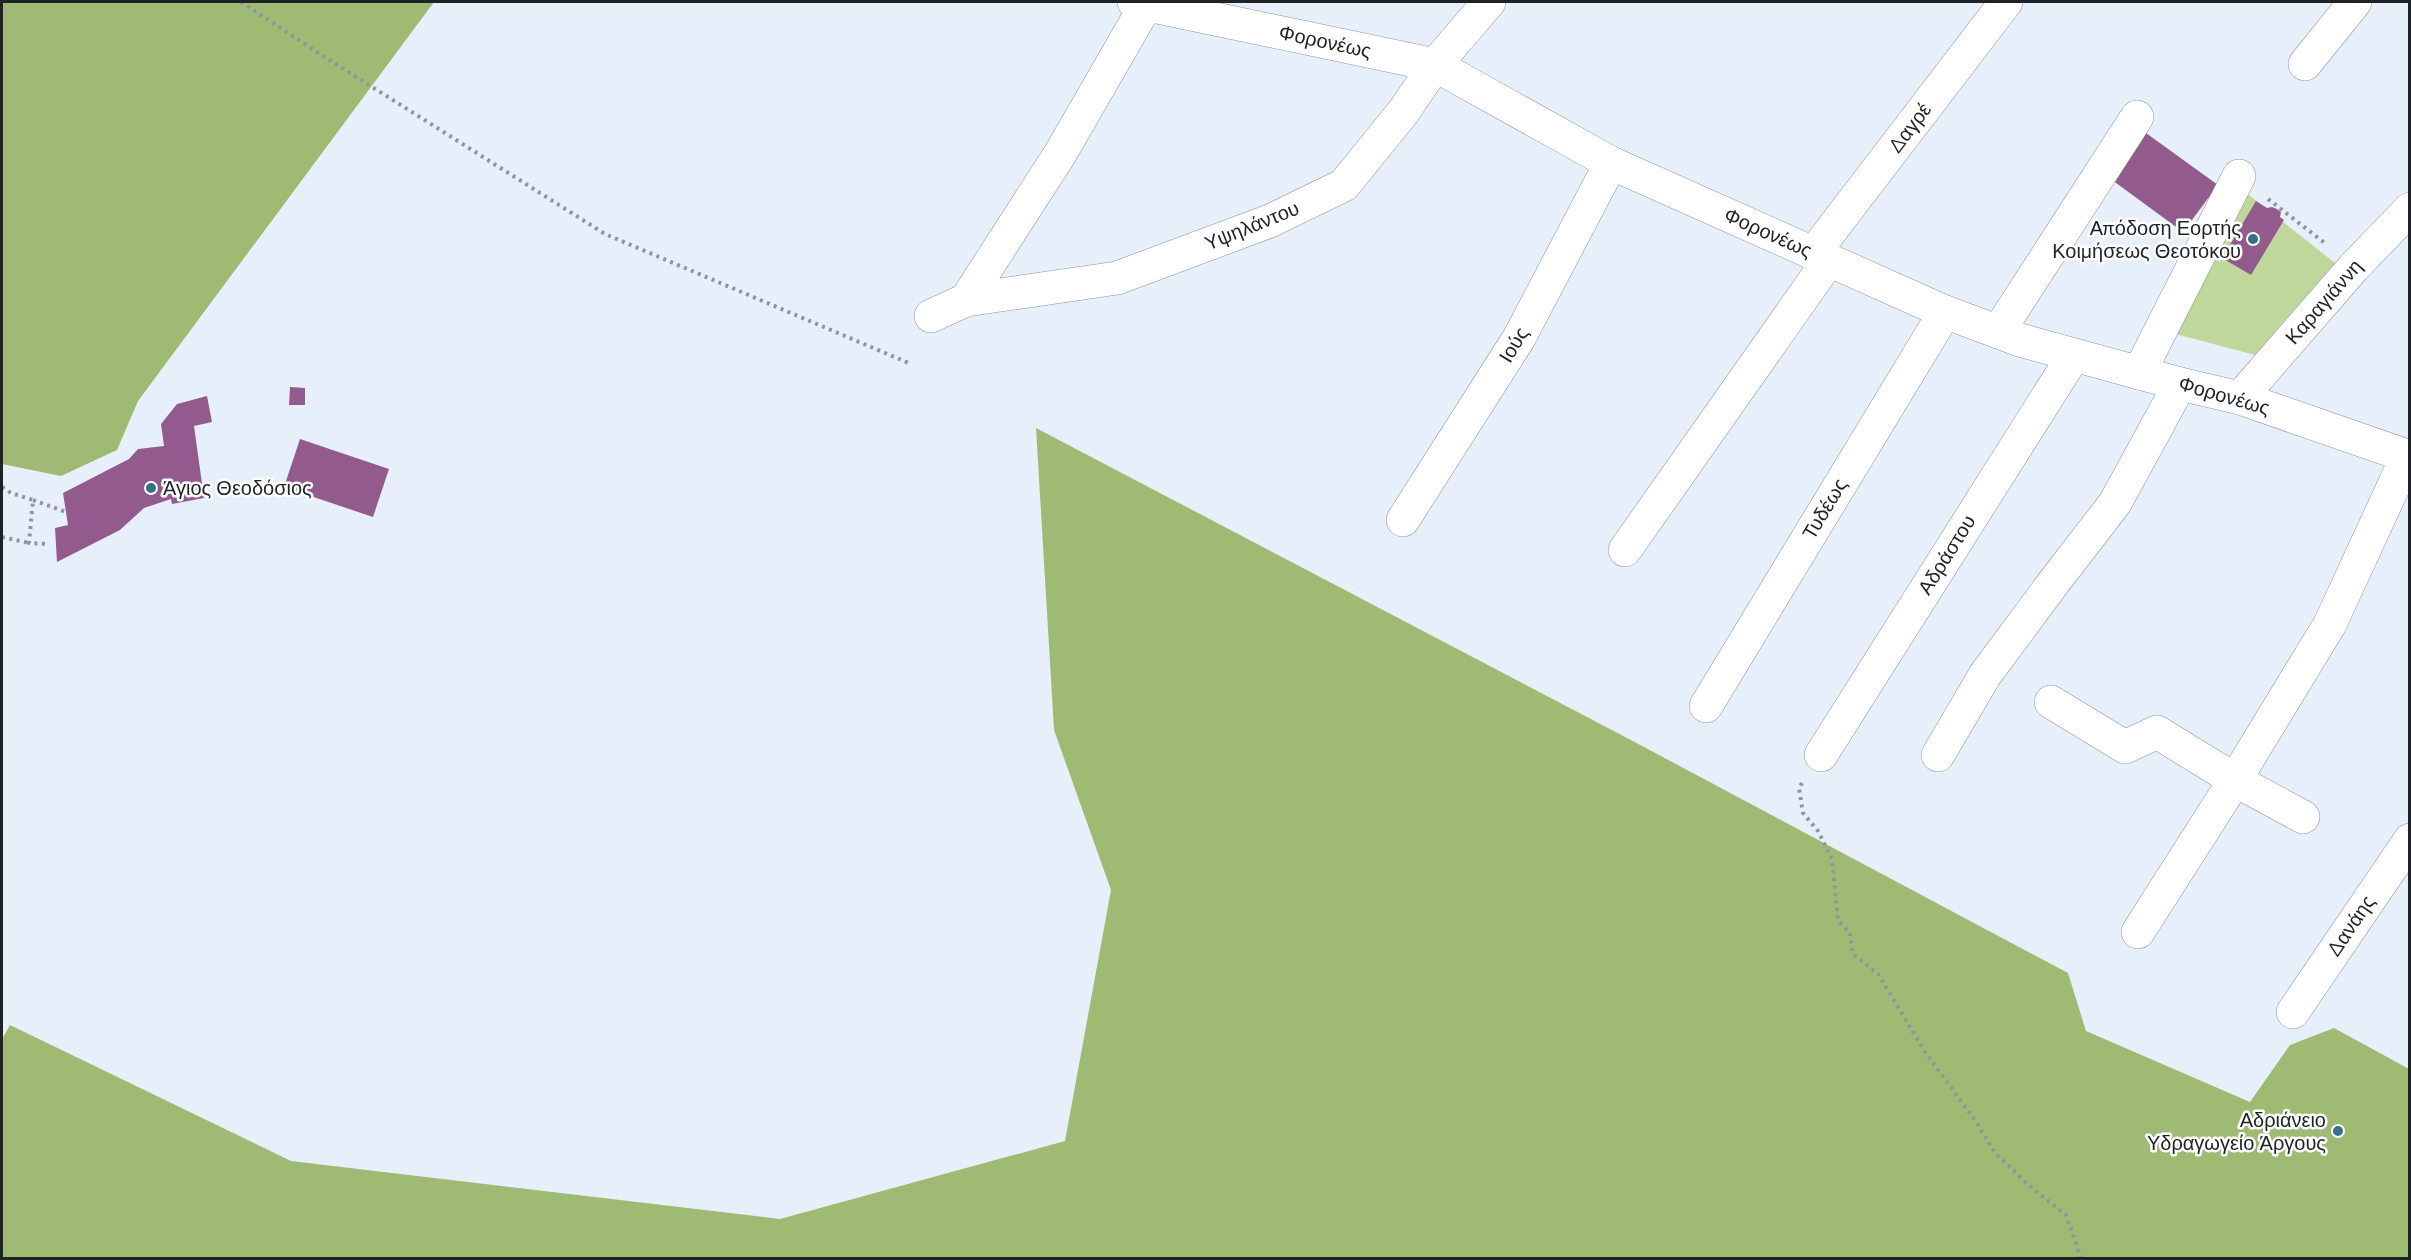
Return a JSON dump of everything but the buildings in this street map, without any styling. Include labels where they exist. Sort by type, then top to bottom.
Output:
[{"type":"street","name":"Υψηλάντου","points":[[931,316],[966,300],[1117,278],[1270,221],[1344,185],[1404,111],[1435,65],[1490,2]]},
{"type":"street","name":"Δαγρέ","points":[[1625,550],[1821,257],[2006,2]]},
{"type":"street","points":[[2305,64],[2355,2]]},
{"type":"street","name":"Φορονέως","points":[[1140,3],[1435,65],[1611,163],[1945,312],[1998,332],[2074,355],[2240,398],[2408,457]]},
{"type":"street","points":[[966,300],[1060,154],[1140,3]]},
{"type":"street","points":[[1998,332],[2137,117]]},
{"type":"street","name":"Ιούς","points":[[1404,520],[1519,338],[1611,163]]},
{"type":"street","points":[[2139,373],[2239,176]]},
{"type":"street","name":"Καραγιάννη","points":[[2240,398],[2354,267],[2409,209]]},
{"type":"street","name":"Τυδέως","points":[[1706,706],[1945,312]]},
{"type":"street","name":"Αδράστου","points":[[1821,755],[2074,355]]},
{"type":"street","points":[[1938,755],[1985,675],[2115,503],[2180,384]]},
{"type":"street","points":[[2138,932],[2235,780],[2330,624],[2408,457]]},
{"type":"street","points":[[2051,702],[2125,747],[2157,732],[2235,780],[2303,817]]},
{"type":"street","name":"Δανάης","points":[[2293,1012],[2409,840]]},
{"type":"path","points":[[241,2],[605,234],[911,364]]},
{"type":"path","points":[[2239,176],[2354,267]]},
{"type":"path","points":[[2,487],[11,493],[66,512]]},
{"type":"path","points":[[29,543],[33,500]]},
{"type":"path","points":[[2,537],[29,543],[48,544]]},
{"type":"path","points":[[1799,788],[1803,813],[1818,831],[1832,859],[1838,920],[1850,933],[1853,954],[1878,974],[1925,1052],[1977,1123],[1995,1153],[2032,1188],[2066,1215],[2081,1258]]},
{"type":"green space","points":[[2,2],[434,2],[138,401],[117,450],[61,476],[2,464]]},
{"type":"green space","points":[[2245,192],[2335,263],[2255,355],[2168,332]]},
{"type":"green space","points":[[1036,428],[1629,739],[2068,973],[2086,1031],[2250,1102],[2290,1045],[2334,1028],[2409,1069],[2409,1258],[2,1258],[2,1039],[10,1025],[291,1161],[780,1219],[1065,1141],[1111,890],[1054,730]]},
{"type":"place","name":"Απόδοση Εορτής Κοιμήσεως Θεοτόκου","points":[[2253,239]]},
{"type":"place","name":"Άγιος Θεοδόσιος","points":[[151,488]]},
{"type":"place","name":"Αδριάνειο Υδραγωγείο Άργους","points":[[2338,1131]]}]
